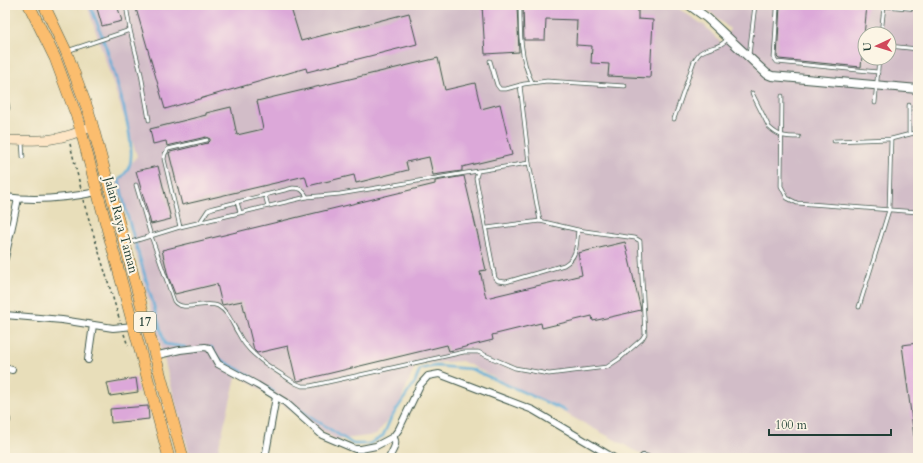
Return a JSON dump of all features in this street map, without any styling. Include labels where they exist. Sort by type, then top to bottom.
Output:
[{"type":"highway","name":"Jalan Raya Taman","points":[[29,5],[54,58],[78,120],[169,458]]},
{"type":"highway","name":"Jalan Raya Taman","points":[[44,5],[66,51],[89,113],[126,243],[154,356],[183,458]]},
{"type":"main road","points":[[5,140],[56,140],[81,132],[92,126]]},
{"type":"street","points":[[689,5],[707,18],[767,74],[772,76],[918,89]]},
{"type":"street","points":[[5,197],[18,199],[40,199],[82,195],[97,191]]},
{"type":"street","points":[[5,258],[18,199]]},
{"type":"street","points":[[5,315],[62,320],[113,328],[134,326]]},
{"type":"street","points":[[88,360],[94,325]]},
{"type":"street","points":[[154,356],[180,350],[205,347],[209,348],[218,364],[257,384],[292,408],[322,435],[349,447],[361,449],[376,446],[393,437],[399,429],[420,385],[428,376],[440,374],[533,410],[614,458]]},
{"type":"street","points":[[5,368],[12,370]]},
{"type":"street","points":[[265,458],[276,397]]},
{"type":"street","points":[[389,458],[396,443],[393,437]]},
{"type":"street","points":[[642,458],[647,458]]},
{"type":"lane","points":[[126,5],[149,120]]},
{"type":"lane","points":[[520,5],[522,49],[526,67],[532,82]]},
{"type":"lane","points":[[749,57],[755,5]]},
{"type":"lane","points":[[774,5],[777,9],[774,58],[777,62],[878,72]]},
{"type":"lane","points":[[883,26],[884,6],[918,9]]},
{"type":"lane","points":[[66,51],[130,30]]},
{"type":"lane","points":[[674,119],[694,60],[700,54],[724,43],[728,38]]},
{"type":"lane","points":[[897,47],[918,49]]},
{"type":"lane","points":[[490,61],[497,85],[500,89],[506,89],[532,82],[547,81],[625,86]]},
{"type":"lane","points":[[875,103],[879,66]]},
{"type":"lane","points":[[520,85],[530,163],[540,221]]},
{"type":"lane","points":[[752,93],[772,131],[782,136],[800,137]]},
{"type":"lane","points":[[5,94],[8,108],[5,113]]},
{"type":"lane","points":[[782,96],[782,186],[787,198],[797,203],[918,212]]},
{"type":"lane","points":[[909,105],[909,134]]},
{"type":"lane","points":[[834,141],[891,139],[918,132]]},
{"type":"lane","points":[[859,307],[889,210],[891,139]]},
{"type":"lane","points":[[180,227],[164,158],[165,154],[168,149],[207,140]]},
{"type":"lane","points":[[22,141],[23,157]]},
{"type":"lane","points":[[126,243],[180,227],[307,197],[340,194],[530,163]]},
{"type":"lane","points":[[478,171],[476,183],[495,278],[498,281],[502,282],[564,265],[574,257],[578,230]]},
{"type":"lane","points":[[136,185],[151,236],[174,301],[177,305],[218,306],[231,320],[237,332],[256,356],[295,383],[302,386],[310,386],[464,352],[478,352],[515,368],[549,374],[607,367],[619,359],[642,339],[644,334],[640,241],[635,238],[578,230],[540,221],[486,228]]},
{"type":"lane","points":[[200,222],[208,210],[293,188],[300,188],[304,191],[307,197]]},
{"type":"lane","points":[[265,195],[268,206]]},
{"type":"lane","points":[[237,202],[240,212]]},
{"type":"path","points":[[68,136],[82,195],[121,327],[129,348]]},
{"type":"shaded area","points":[[87,5],[673,5],[705,26],[722,44],[730,29],[702,5],[918,5],[918,458],[649,458],[546,403],[462,361],[416,364],[398,407],[376,435],[336,440],[237,374],[216,458],[195,458],[190,456],[117,183],[137,156]]},
{"type":"building","points":[[96,5],[117,5],[122,21],[102,26]]},
{"type":"building","points":[[135,5],[290,5],[301,41],[409,13],[417,44],[307,72],[306,68],[165,109]]},
{"type":"building","points":[[482,5],[517,5],[519,52],[485,54]]},
{"type":"building","points":[[523,5],[638,5],[638,19],[653,20],[650,78],[608,76],[609,64],[591,63],[592,46],[576,45],[577,20],[546,19],[545,40],[524,40]]},
{"type":"building","points":[[780,5],[867,5],[865,26],[857,26],[857,66],[861,67],[779,59],[777,57]]},
{"type":"building","points":[[438,58],[445,90],[475,83],[481,109],[500,104],[512,155],[462,167],[462,171],[433,175],[429,157],[406,162],[408,170],[356,183],[354,175],[308,186],[305,176],[182,205],[169,153],[208,143],[210,139],[206,137],[167,146],[166,141],[153,144],[150,129],[231,107],[237,135],[263,129],[257,101]]},
{"type":"building","points":[[158,166],[171,219],[151,224],[136,171]]},
{"type":"building","points":[[464,176],[486,270],[480,271],[486,298],[582,275],[578,253],[625,242],[641,310],[593,321],[592,316],[542,328],[541,323],[492,335],[493,340],[449,351],[447,345],[298,381],[296,380],[288,346],[257,353],[254,350],[242,301],[222,305],[217,284],[175,294],[168,276],[162,250],[435,184],[435,181]]},
{"type":"building","points":[[918,343],[918,436],[914,436],[902,345]]},
{"type":"building","points":[[136,378],[138,392],[110,396],[107,383]]},
{"type":"building","points":[[148,406],[149,419],[111,423],[110,409]]},
{"type":"waterway","points":[[90,5],[113,69],[129,132],[131,160],[129,167],[119,180],[126,211],[165,344],[185,347]]},
{"type":"waterway","points":[[211,347],[218,358],[274,392]]},
{"type":"waterway","points":[[288,402],[353,444],[369,444],[383,436],[391,418],[415,382],[420,369],[436,366],[471,369],[566,411]]}]
